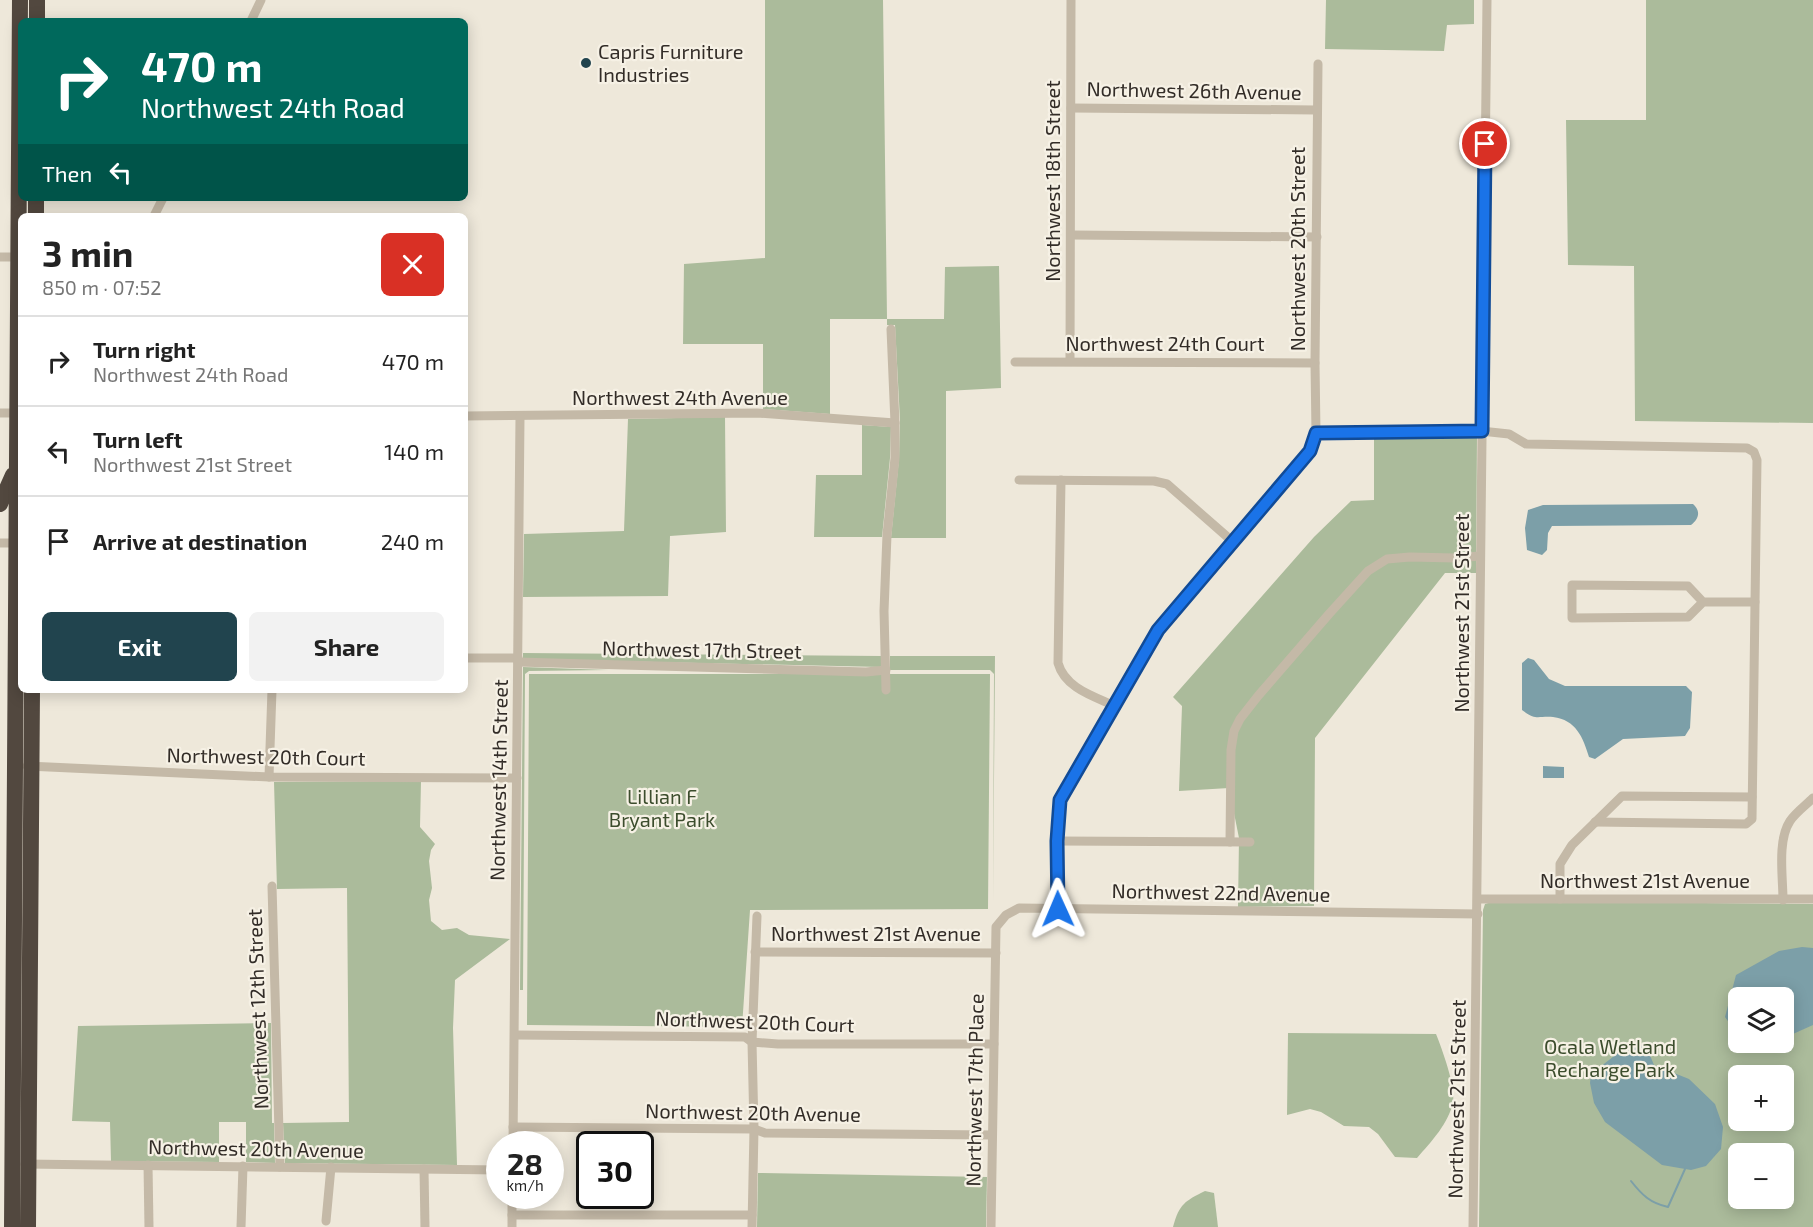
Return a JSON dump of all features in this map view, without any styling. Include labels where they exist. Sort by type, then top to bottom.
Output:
[{"type":"highway","points":[[20,0],[20,18]]},
{"type":"highway","points":[[37,0],[37,18]]},
{"type":"highway","points":[[18,302],[13,413],[16,469],[8,543],[18,654]]},
{"type":"highway","points":[[0,504],[16,469]]},
{"type":"highway","points":[[12,1227],[20,1164],[30,961],[20,693]]},
{"type":"highway","points":[[28,1227],[20,1164],[14,936],[23,766],[32,693]]},
{"type":"highway","points":[[14,936],[19,951],[30,961]]},
{"type":"street","points":[[252,18],[261,0]]},
{"type":"street","name":"Northwest 18th Street","points":[[1070,361],[1071,0]]},
{"type":"street","name":"Northwest 21st Street","points":[[1473,1227],[1487,0]]},
{"type":"street","name":"Northwest 20th Street","points":[[1316,433],[1318,64]]},
{"type":"street","name":"Northwest 26th Avenue","points":[[1071,108],[1316,110]]},
{"type":"street","points":[[1071,235],[1317,237]]},
{"type":"street","points":[[0,257],[18,257]]},
{"type":"street","points":[[886,690],[884,611],[886,535],[895,458],[891,329]]},
{"type":"street","name":"Northwest 24th Court","points":[[1015,362],[1315,363]]},
{"type":"street","name":"Northwest 24th Avenue","points":[[468,416],[757,413],[895,423]]},
{"type":"street","name":"Northwest 14th Street","points":[[513,1131],[520,417]]},
{"type":"street","points":[[1058,909],[1057,841],[1060,800],[1158,630],[1310,451],[1316,433],[1482,431],[1509,434],[1526,444],[1747,448],[1754,452],[1757,460],[1752,819],[1746,824],[1595,822]]},
{"type":"street","points":[[1019,480],[1154,481],[1167,484],[1232,542]]},
{"type":"street","points":[[1061,480],[1058,663],[1061,675],[1082,691],[1114,706]]},
{"type":"street","points":[[1230,842],[1231,750],[1234,731],[1240,719],[1329,614],[1368,571],[1387,560],[1480,555]]},
{"type":"street","points":[[1703,602],[1688,586],[1572,585],[1572,618],[1688,617],[1703,602],[1755,602]]},
{"type":"street","name":"Northwest 17th Street","points":[[468,658],[866,672],[886,670]]},
{"type":"street","points":[[269,777],[272,693]]},
{"type":"street","name":"Northwest 20th Court","points":[[23,766],[269,777],[517,778]]},
{"type":"street","points":[[1560,899],[1560,864],[1572,845],[1622,796],[1752,797]]},
{"type":"street","points":[[1783,900],[1785,831],[1790,820],[1813,798]]},
{"type":"street","points":[[1057,841],[1250,842]]},
{"type":"street","name":"Northwest 12th Street","points":[[272,886],[280,1167]]},
{"type":"street","name":"Northwest 21st Avenue","points":[[1478,899],[1813,899]]},
{"type":"street","name":"Northwest 22nd Avenue","points":[[996,953],[996,927],[1006,915],[1019,908],[1478,914]]},
{"type":"street","points":[[752,1227],[754,1129],[752,1042],[757,916]]},
{"type":"street","name":"Northwest 21st Avenue","points":[[755,952],[996,953]]},
{"type":"street","name":"Northwest 17th Place","points":[[991,1227],[996,953]]},
{"type":"street","name":"Northwest 20th Court","points":[[515,1035],[745,1037],[752,1042],[778,1044],[994,1044]]},
{"type":"street","name":"Northwest 20th Avenue","points":[[513,1127],[754,1129],[765,1133],[992,1135]]},
{"type":"street","name":"Northwest 20th Avenue","points":[[20,1164],[486,1170]]},
{"type":"street","points":[[148,1165],[148,1227]]},
{"type":"street","points":[[241,1227],[243,1166]]},
{"type":"street","points":[[326,1221],[331,1167]]},
{"type":"street","points":[[424,1169],[425,1227]]},
{"type":"street","points":[[512,1209],[512,1227]]},
{"type":"street","points":[[512,1215],[752,1215]]},
{"type":"green space","points":[[765,0],[883,0],[887,319],[830,319],[830,414],[763,409],[763,344],[683,344],[684,264],[765,258]]},
{"type":"green space","points":[[1326,0],[1474,0],[1474,24],[1447,25],[1444,51],[1325,49]]},
{"type":"green space","points":[[1646,0],[1813,0],[1813,423],[1635,421],[1634,266],[1568,265],[1566,120],[1646,120]]},
{"type":"green space","points":[[999,266],[1001,388],[946,391],[946,538],[891,538],[899,459],[900,420],[895,325],[887,325],[887,319],[944,319],[945,267]]},
{"type":"green space","points":[[725,417],[726,532],[670,536],[668,596],[523,597],[524,534],[624,531],[628,419]]},
{"type":"green space","points":[[862,425],[891,427],[882,537],[814,537],[816,475],[862,475]]},
{"type":"green space","points":[[1477,435],[1476,573],[1445,573],[1315,738],[1314,906],[1238,907],[1239,838],[1229,788],[1179,791],[1182,706],[1173,697],[1314,537],[1351,501],[1374,500],[1374,437]]},
{"type":"green space","points":[[523,653],[881,656],[881,667],[523,659]]},
{"type":"green space","points":[[890,656],[995,656],[993,904],[994,674],[990,670],[890,670]]},
{"type":"green space","points":[[523,667],[609,670],[529,671],[525,674],[523,990],[520,990]]},
{"type":"green space","name":"Lillian F Bryant Park","points":[[529,674],[990,674],[988,909],[750,910],[742,1027],[527,1025]]},
{"type":"green space","points":[[421,781],[420,827],[435,844],[429,861],[432,888],[429,900],[431,921],[442,930],[457,928],[469,935],[510,939],[455,980],[453,1028],[457,1165],[285,1163],[283,1123],[349,1122],[347,888],[277,889],[274,782]]},
{"type":"green space","name":"Ocala Wetland Recharge Park","points":[[1495,901],[1813,904],[1813,1227],[1479,1227],[1483,910],[1485,904]]},
{"type":"green space","points":[[271,1023],[272,1123],[274,1123],[275,1163],[246,1162],[246,1122],[219,1122],[219,1162],[111,1161],[110,1122],[72,1121],[78,1026]]},
{"type":"green space","points":[[1288,1033],[1436,1034],[1448,1068],[1453,1095],[1451,1110],[1444,1125],[1417,1158],[1395,1157],[1378,1134],[1369,1127],[1344,1126],[1321,1112],[1310,1109],[1287,1115]]},
{"type":"green space","points":[[758,1173],[987,1177],[986,1227],[757,1227]]},
{"type":"green space","points":[[1205,1191],[1214,1193],[1218,1227],[1173,1227],[1180,1208]]},
{"type":"water","points":[[1693,504],[1698,515],[1691,525],[1552,526],[1548,533],[1547,550],[1542,555],[1527,550],[1525,528],[1528,510],[1543,505]]},
{"type":"water","points":[[1528,658],[1534,660],[1549,679],[1565,686],[1686,686],[1692,692],[1690,728],[1685,736],[1623,739],[1595,759],[1589,757],[1581,736],[1573,726],[1553,717],[1534,717],[1522,710],[1522,663]]},
{"type":"water","points":[[1543,766],[1564,767],[1564,778],[1543,778]]},
{"type":"water","points":[[1802,947],[1813,948],[1813,1025],[1794,1034],[1794,987],[1733,987],[1736,975],[1779,951]]},
{"type":"water","points":[[1728,1006],[1728,1021],[1725,1017]]},
{"type":"water","points":[[1638,1041],[1649,1053],[1654,1065],[1689,1079],[1715,1104],[1723,1127],[1721,1149],[1706,1166],[1691,1170],[1662,1165],[1605,1122],[1594,1103],[1590,1083],[1591,1074],[1627,1046]]},
{"type":"waterway","points":[[1631,1181],[1647,1198],[1668,1207],[1685,1169]]},
{"type":"place","name":"Capris Furniture Industries","points":[[586,63]]},
{"type":"route","points":[[1058,909],[1057,841],[1060,800],[1158,630],[1310,451],[1316,433],[1482,431],[1485,144]]}]
